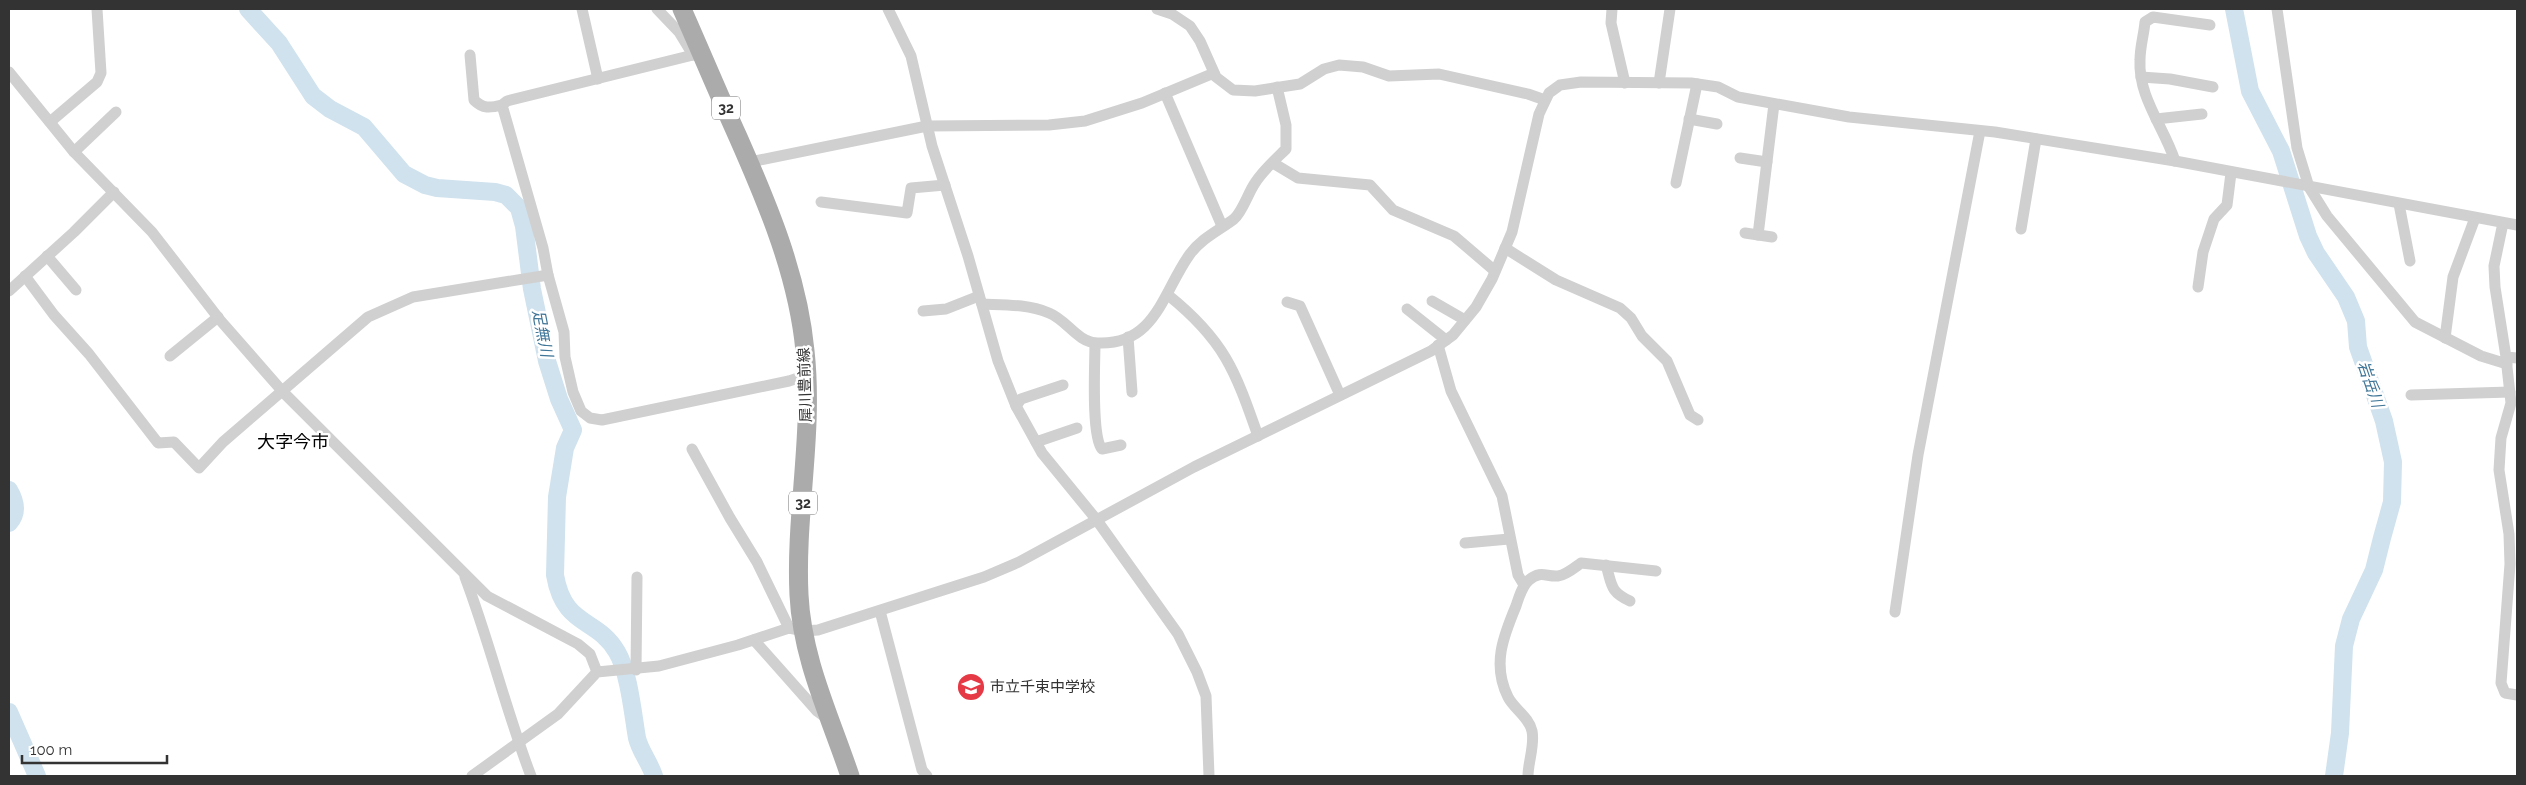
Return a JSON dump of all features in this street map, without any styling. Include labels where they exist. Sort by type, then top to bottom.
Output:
[{"type":"main road","name":"犀川豊前線","points":[[682,9],[698,55],[750,162],[770,211],[788,269],[806,350],[808,418],[797,629],[850,776]]},
{"type":"street","points":[[50,122],[97,82],[102,73],[98,9]]},
{"type":"street","points":[[582,9],[598,79]]},
{"type":"street","points":[[470,55],[474,100],[480,106],[488,108],[502,106],[506,101],[698,55],[657,9]]},
{"type":"street","points":[[888,9],[911,56],[927,126],[998,361],[1016,406],[1036,442],[1167,615],[1197,672],[1206,696],[1209,776]]},
{"type":"street","points":[[1157,9],[1172,14],[1190,26],[1200,41],[1216,77],[1232,90],[1255,90],[1300,84],[1324,69],[1339,65],[1363,67],[1389,76],[1439,74],[1528,94],[1545,100]]},
{"type":"street","points":[[1612,9],[1611,23],[1625,82]]},
{"type":"street","points":[[1659,83],[1670,9]]},
{"type":"street","points":[[2276,9],[2297,148],[2309,187],[2327,216],[2415,322],[2481,356],[2510,360]]},
{"type":"street","points":[[2175,161],[2168,140],[2150,108],[2141,76],[2140,60],[2146,22],[2153,17],[2210,25]]},
{"type":"street","points":[[9,72],[74,152],[152,232],[218,317],[282,392],[487,596],[578,644],[590,654],[597,672]]},
{"type":"street","points":[[750,162],[927,126],[1049,125],[1085,121],[1165,93],[1214,73]]},
{"type":"street","points":[[2141,76],[2213,87]]},
{"type":"street","points":[[472,776],[558,714],[597,672],[636,670],[659,666],[797,629],[818,630],[880,612],[984,577],[1019,562],[1096,519],[1442,343],[1476,307],[1496,271],[1512,232],[1539,114],[1549,93],[1560,85],[1580,82],[1625,82],[1697,84],[1718,87],[1738,97],[1849,117],[1980,131],[2175,161],[2517,225]]},
{"type":"street","points":[[1676,183],[1697,84]]},
{"type":"street","points":[[923,311],[946,309],[980,300],[1025,306],[1050,314],[1066,323],[1080,337],[1095,343],[1122,340],[1128,337],[1147,325],[1168,295],[1189,255],[1206,237],[1235,218],[1256,180],[1286,149],[1287,139],[1277,88]]},
{"type":"street","points":[[1165,93],[1222,226]]},
{"type":"street","points":[[1758,235],[1774,104]]},
{"type":"street","points":[[502,106],[543,248],[548,276],[564,332],[565,358],[573,392],[579,408],[590,418],[609,419],[790,382],[806,375]]},
{"type":"street","points":[[74,152],[116,112]]},
{"type":"street","points":[[2156,119],[2202,114]]},
{"type":"street","points":[[1689,119],[1717,124]]},
{"type":"street","points":[[1895,612],[1918,455],[1980,131]]},
{"type":"street","points":[[2021,229],[2036,139]]},
{"type":"street","points":[[1740,158],[1767,162]]},
{"type":"street","points":[[1273,163],[1298,178],[1370,185],[1393,210],[1454,236],[1496,271]]},
{"type":"street","points":[[2198,287],[2203,252],[2214,219],[2227,205],[2232,173]]},
{"type":"street","points":[[822,202],[907,213],[911,188],[945,184]]},
{"type":"street","points":[[9,291],[114,192]]},
{"type":"street","points":[[2399,204],[2410,262]]},
{"type":"street","points":[[2445,338],[2453,277],[2475,218]]},
{"type":"street","points":[[2503,223],[2494,266],[2494,287],[2510,360],[2511,403],[2501,438],[2499,470],[2509,534],[2510,564],[2501,683],[2505,693],[2517,696]]},
{"type":"street","points":[[1745,233],[1772,238]]},
{"type":"street","points":[[1505,248],[1556,280],[1620,308],[1631,318],[1642,336],[1667,361],[1690,415],[1698,420]]},
{"type":"street","points":[[47,256],[76,290]]},
{"type":"street","points":[[25,276],[158,443],[174,442],[200,468],[223,442],[368,317],[392,305],[413,298],[548,276]]},
{"type":"street","points":[[1168,295],[1202,324],[1218,344],[1238,380],[1258,436]]},
{"type":"street","points":[[1432,301],[1465,320]]},
{"type":"street","points":[[1287,302],[1300,306],[1340,396]]},
{"type":"street","points":[[1407,309],[1442,343],[1451,391],[1502,496],[1518,575],[1524,585]]},
{"type":"street","points":[[170,356],[218,317]]},
{"type":"street","points":[[1128,337],[1132,392]]},
{"type":"street","points":[[1095,343],[1095,418],[1098,444],[1102,449],[1121,445]]},
{"type":"street","points":[[1016,406],[1021,400],[1063,385]]},
{"type":"street","points":[[2411,395],[2510,392]]},
{"type":"street","points":[[1036,442],[1077,428]]},
{"type":"street","points":[[692,448],[730,518],[797,629]]},
{"type":"street","points":[[1465,544],[1510,538]]},
{"type":"street","points":[[1528,776],[1532,730],[1524,716],[1509,700],[1501,683],[1499,662],[1501,645],[1524,585],[1536,575],[1546,573],[1557,576],[1566,573],[1581,563],[1656,571]]},
{"type":"street","points":[[1606,565],[1613,590],[1617,595],[1630,601]]},
{"type":"street","points":[[463,573],[483,625],[518,744],[531,776]]},
{"type":"street","points":[[636,670],[637,577]]},
{"type":"street","points":[[880,612],[922,770],[927,776]]},
{"type":"street","points":[[754,640],[817,711],[829,720]]},
{"type":"waterway","name":"足無川","points":[[248,9],[279,43],[313,96],[330,109],[364,127],[404,174],[425,185],[437,188],[495,192],[506,195],[519,208],[524,226],[532,289],[547,361],[559,399],[573,430],[565,448],[557,497],[555,575],[559,592],[573,613],[600,633],[617,652],[628,682],[638,743],[654,776]]},
{"type":"waterway","name":"岩岳川","points":[[2234,9],[2250,91],[2281,151],[2308,236],[2316,253],[2346,297],[2356,321],[2358,347],[2384,421],[2393,462],[2392,502],[2374,570],[2351,619],[2344,646],[2340,733],[2334,776]]},
{"type":"waterway","points":[[9,490],[15,507],[14,515],[9,523]]},
{"type":"waterway","points":[[9,712],[37,776]]},
{"type":"place","name":"市立千束中学校","points":[[971,687]]},
{"type":"district","name":"大字今市","points":[[293,442]]}]
